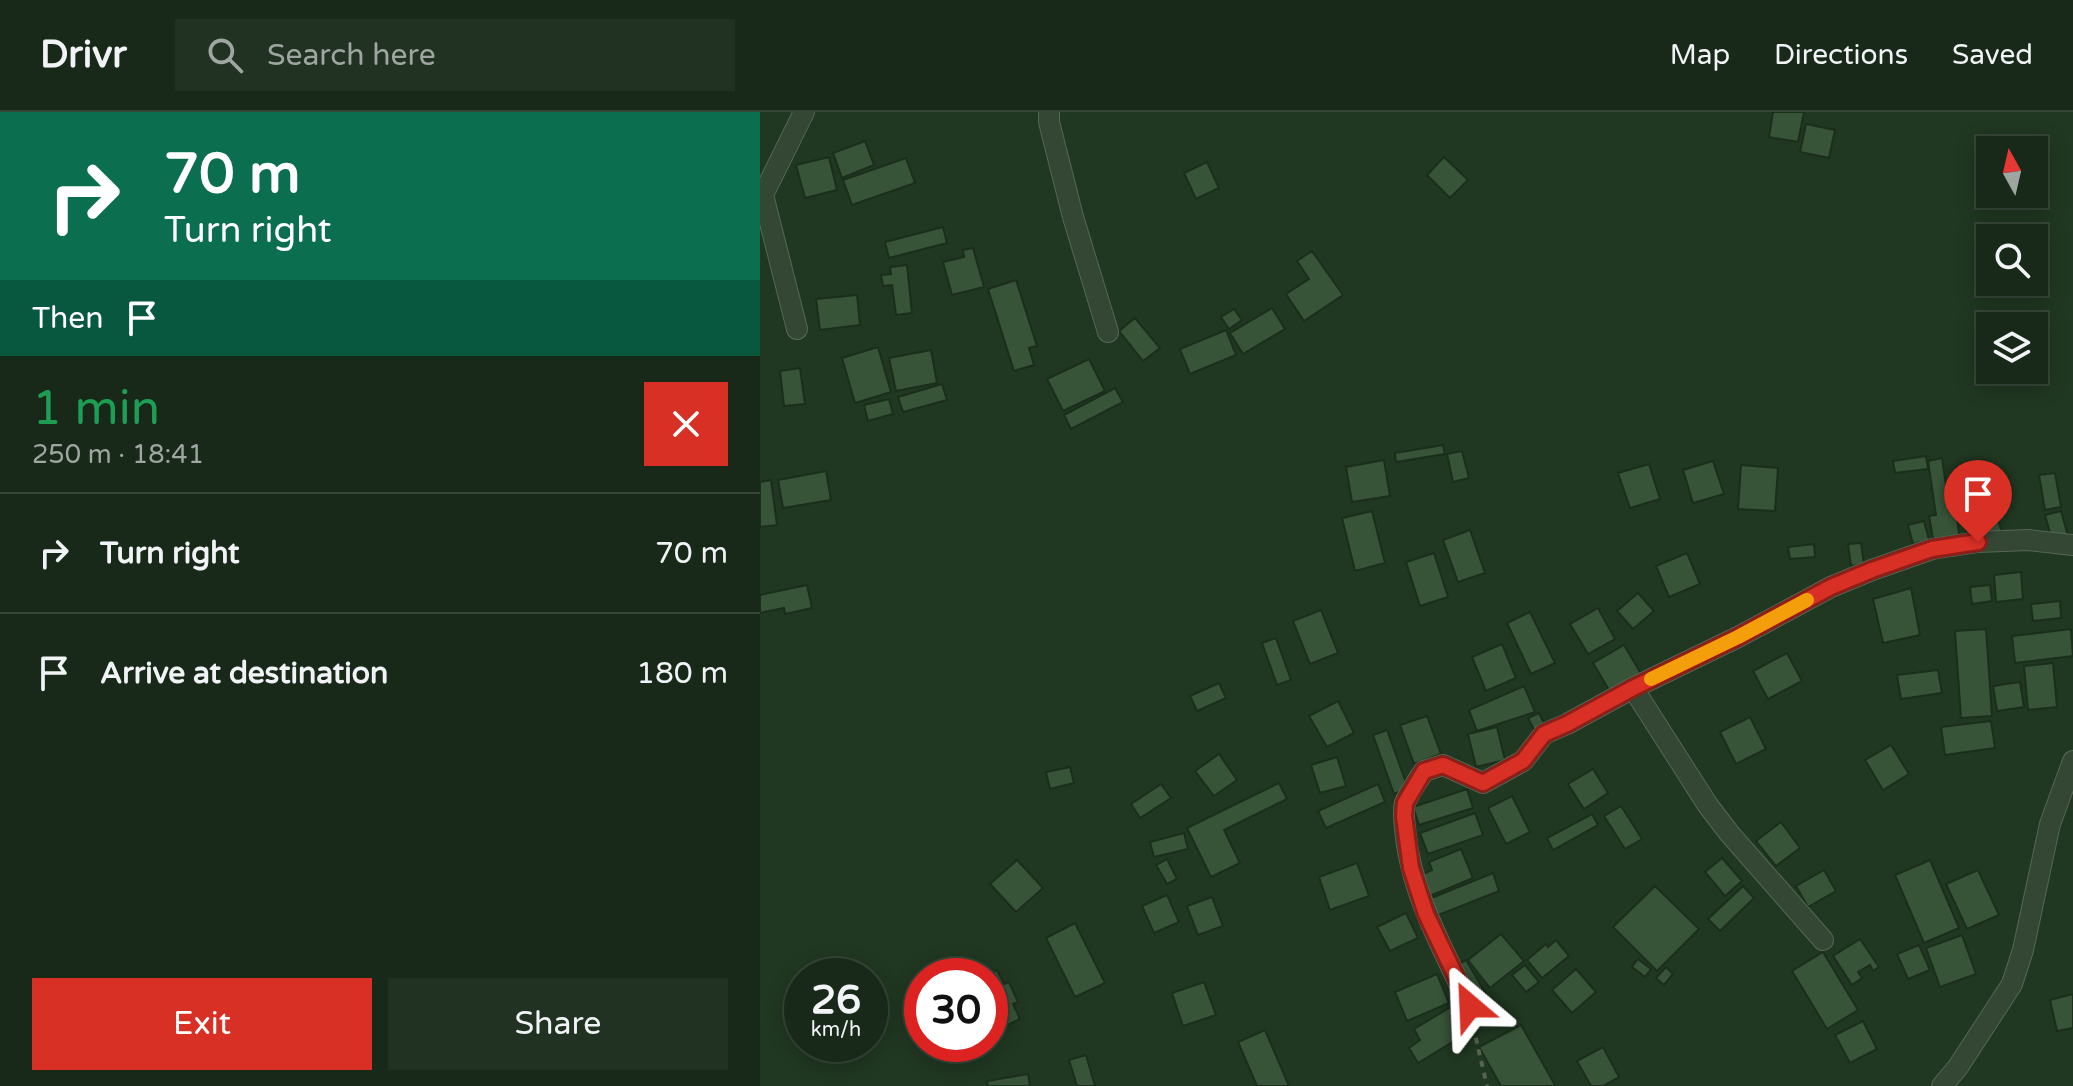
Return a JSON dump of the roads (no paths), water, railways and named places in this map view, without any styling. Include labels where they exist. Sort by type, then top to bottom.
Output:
[{"type":"street","points":[[797,329],[762,196],[804,112]]},
{"type":"street","points":[[1049,112],[1073,217],[1108,332]]},
{"type":"street","points":[[1470,1006],[1426,914],[1411,868],[1405,803],[1424,771],[1443,765],[1483,783],[1523,761],[1544,734],[1831,587],[1932,549],[1978,542],[2028,540],[2073,545]]},
{"type":"street","points":[[1633,688],[1707,804],[1823,940]]},
{"type":"street","points":[[1942,1086],[1958,1067],[2012,984],[2023,950],[2050,824],[2073,761]]}]
